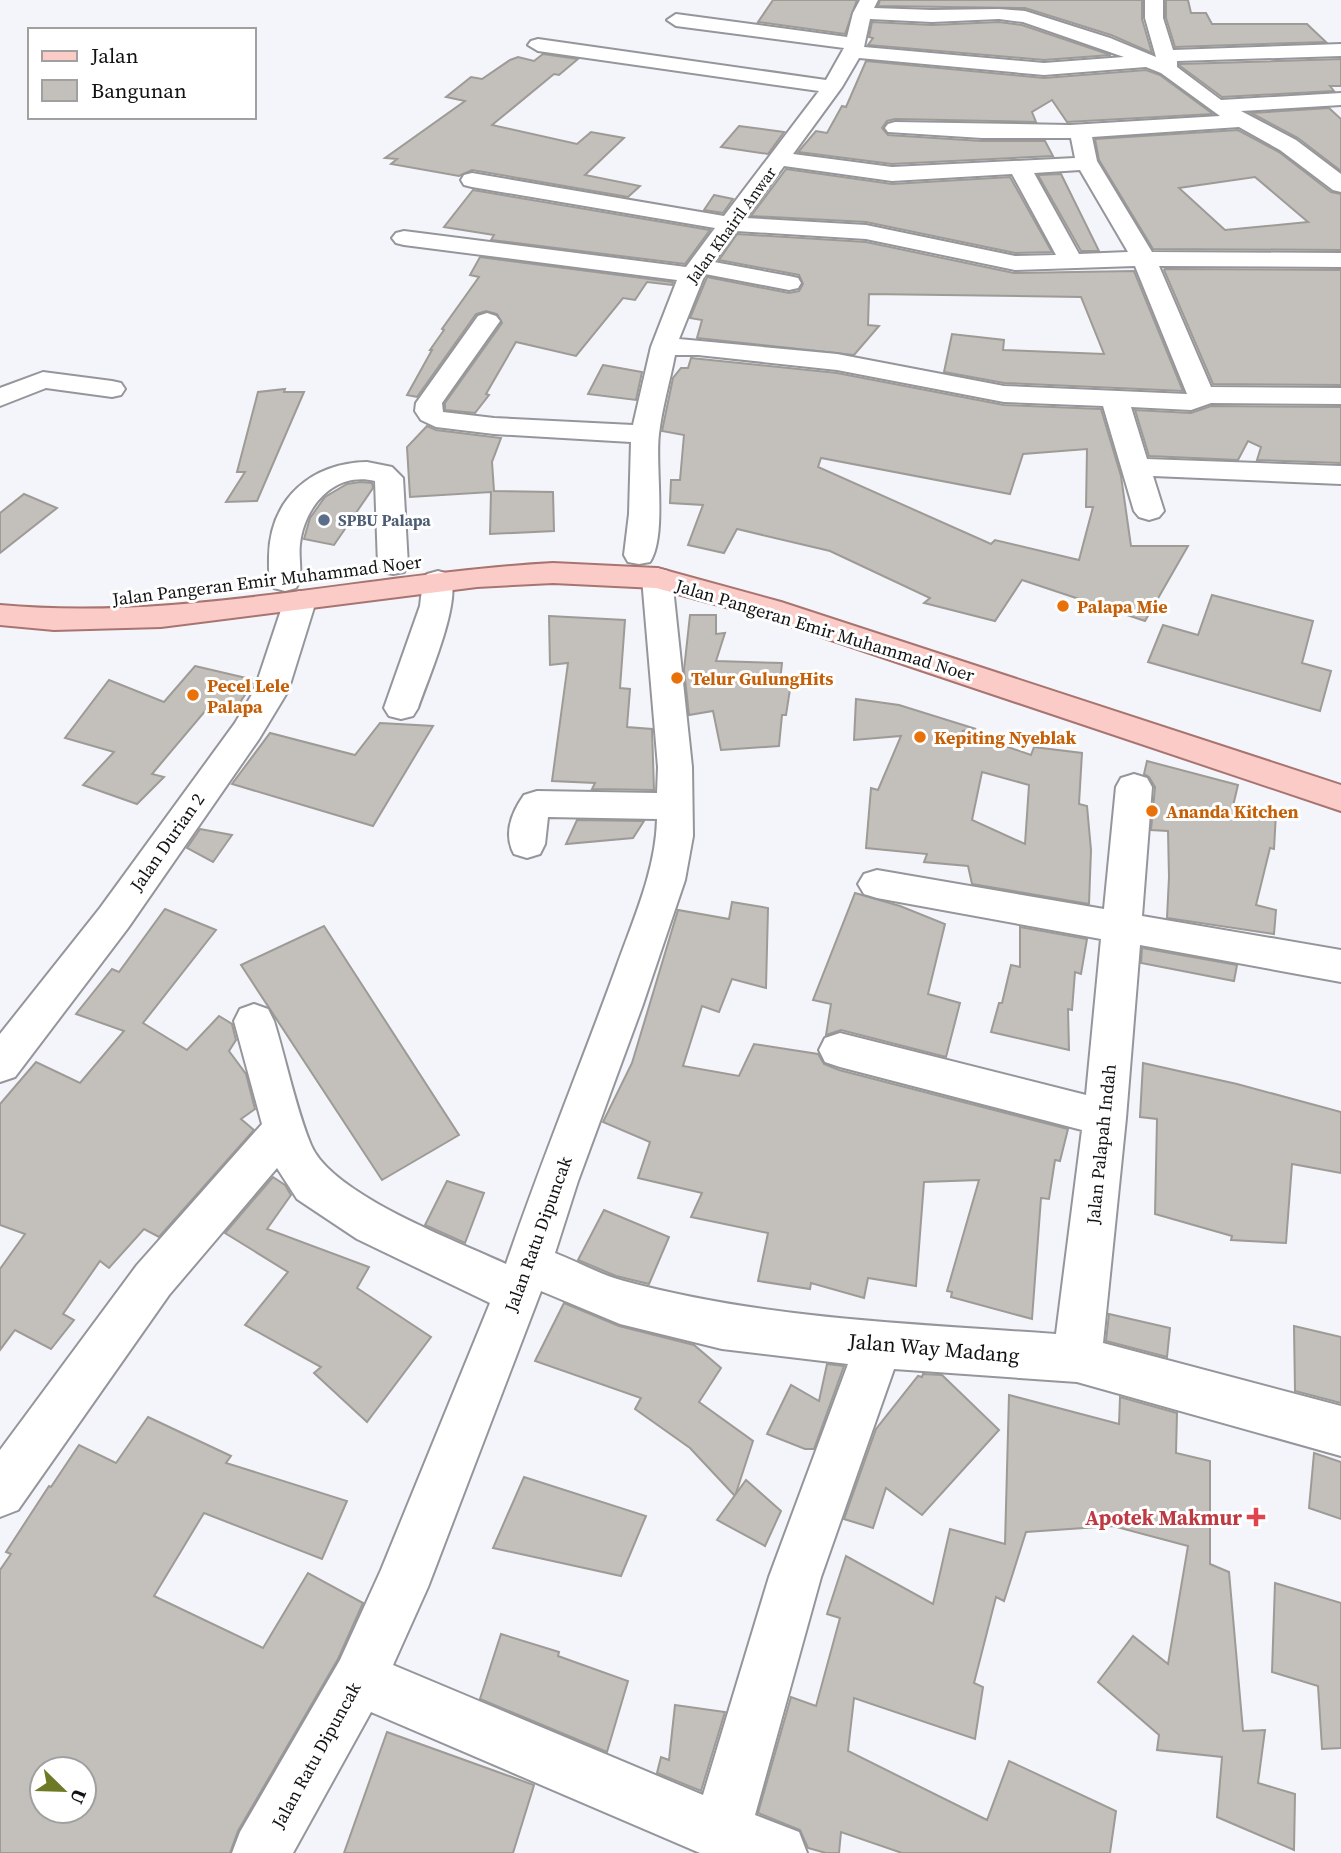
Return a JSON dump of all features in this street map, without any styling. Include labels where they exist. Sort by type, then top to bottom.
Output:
[{"type":"main road","name":"Jalan Pangeran Emir Muhammad Noer","points":[[0,591],[87,600],[209,600],[292,591],[438,581],[520,564]]},
{"type":"main road","name":"Jalan Pangeran Emir Muhammad Noer","points":[[292,591],[393,565],[520,564],[577,574],[648,567],[776,602],[1065,696],[1341,798]]},
{"type":"main road","name":"Jalan Pangeran Emir Muhammad Noer","points":[[0,615],[54,620],[161,617],[209,600]]},
{"type":"main road","name":"Jalan Pangeran Emir Muhammad Noer","points":[[1065,696],[1341,772]]},
{"type":"street","points":[[1154,0],[1156,32],[1167,63],[1217,106],[1288,145],[1341,185]]},
{"type":"street","points":[[865,7],[932,16],[999,14],[1028,5],[1146,62]]},
{"type":"street","name":"Jalan Khairil Anwar","points":[[648,567],[644,514],[645,434],[664,346],[695,271],[832,87],[854,48],[865,7]]},
{"type":"street","points":[[676,20],[854,48],[1044,69],[1341,50]]},
{"type":"street","points":[[538,45],[832,87]]},
{"type":"street","points":[[1217,106],[1341,99]]},
{"type":"street","points":[[789,107],[814,111]]},
{"type":"street","points":[[895,128],[944,131],[1080,131],[1157,128],[1245,120]]},
{"type":"street","points":[[664,346],[698,347],[836,362],[1004,394],[1191,402],[1200,400],[1201,395],[1144,259],[1086,161],[1080,131]]},
{"type":"street","points":[[779,159],[892,174],[1086,161]]},
{"type":"street","points":[[1019,166],[1072,263]]},
{"type":"street","points":[[472,180],[731,224],[845,229],[1015,263],[1144,259],[1341,260]]},
{"type":"street","points":[[404,238],[789,283]]},
{"type":"street","points":[[487,321],[429,402],[427,410],[430,415],[436,419],[494,426],[645,434]]},
{"type":"street","points":[[0,398],[43,380],[112,389]]},
{"type":"street","points":[[1201,395],[1341,396]]},
{"type":"street","points":[[1114,397],[1149,511]]},
{"type":"street","points":[[1136,467],[1341,475]]},
{"type":"street","name":"Jalan Durian 2","points":[[3,1056],[114,918],[247,731],[271,691],[292,591],[286,538],[294,516],[313,487],[335,472],[375,472],[389,478],[393,565]]},
{"type":"street","name":"Jalan Ratu Dipuncak","points":[[261,1853],[359,1679],[401,1587],[524,1278],[556,1181],[622,1007],[666,880],[675,836],[675,767],[648,567]]},
{"type":"street","points":[[401,708],[436,606],[438,581]]},
{"type":"street","name":"Jalan Palapah Indah","points":[[1077,1359],[1105,1118],[1134,787]]},
{"type":"street","points":[[527,844],[530,814],[537,804],[674,806]]},
{"type":"street","points":[[877,884],[1341,967]]},
{"type":"street","name":"Jalan Way Madang","points":[[254,1021],[292,1154],[313,1185],[373,1224],[524,1278],[722,1326],[879,1345],[1077,1359],[1341,1431]]},
{"type":"street","points":[[840,1050],[1105,1118]]},
{"type":"street","points":[[0,1492],[153,1280],[285,1128]]},
{"type":"street","points":[[721,1832],[795,1577],[879,1345]]},
{"type":"street","points":[[359,1679],[526,1747],[721,1832],[778,1853]]},
{"type":"building","points":[[773,0],[857,0],[845,34],[758,22]]},
{"type":"building","points":[[880,0],[1142,0],[1142,19],[1152,53],[1111,35],[1025,8],[878,6]]},
{"type":"building","points":[[1166,0],[1188,0],[1191,13],[1206,13],[1212,24],[1307,24],[1326,42],[1175,47],[1166,18]]},
{"type":"building","points":[[872,22],[932,25],[999,22],[1022,25],[1111,55],[1044,60],[868,45],[873,38],[869,37]]},
{"type":"building","points":[[543,54],[578,59],[559,75],[554,74],[492,125],[577,144],[591,132],[624,138],[585,175],[640,186],[628,197],[472,170],[459,176],[391,164],[397,159],[385,158],[465,101],[446,97],[471,77],[482,79],[510,60],[518,57],[534,61]]},
{"type":"building","points":[[1341,59],[1341,86],[1330,86],[1334,91],[1222,97],[1180,66],[1180,64]]},
{"type":"building","points":[[866,61],[1044,78],[1146,70],[1160,75],[1213,114],[1067,122],[1052,100],[1032,112],[1036,122],[895,119],[887,121],[882,128],[888,135],[982,141],[1045,141],[1053,156],[892,164],[798,152],[816,131],[827,133],[842,106],[846,107]]},
{"type":"building","points":[[1329,108],[1341,119],[1341,171],[1298,138],[1251,113]]},
{"type":"building","points":[[739,126],[784,132],[768,154],[721,147]]},
{"type":"building","points":[[1238,130],[1279,152],[1331,192],[1341,194],[1341,250],[1153,249],[1099,160],[1095,139]],"holes":[[[1255,177],[1308,222],[1225,230],[1179,188]]]},
{"type":"building","points":[[786,169],[892,184],[1010,177],[1052,252],[1015,253],[866,222],[751,216]]},
{"type":"building","points":[[1061,174],[1099,251],[1081,251],[1038,175]]},
{"type":"building","points":[[473,190],[710,230],[685,264],[491,240],[494,235],[444,227]]},
{"type":"building","points":[[714,195],[733,199],[723,213],[704,210]]},
{"type":"building","points":[[737,234],[866,242],[1014,273],[1134,271],[1183,391],[1004,383],[944,372],[952,334],[1004,340],[1003,350],[1104,354],[1081,297],[869,294],[868,325],[879,326],[854,355],[697,338],[702,320],[690,318],[707,277],[789,293],[799,291],[803,284],[799,275],[719,260]]},
{"type":"building","points":[[480,257],[673,282],[672,285],[647,282],[635,300],[623,298],[576,356],[516,342],[486,394],[489,395],[475,413],[445,410],[445,403],[502,323],[497,314],[486,311],[476,314],[417,397],[407,395],[430,350],[444,330],[442,329],[479,277],[470,275]]},
{"type":"building","points":[[1165,269],[1341,270],[1341,385],[1213,384]]},
{"type":"building","points":[[691,358],[837,373],[1004,405],[1101,409],[1121,476],[1131,546],[1188,546],[1145,621],[1022,580],[995,621],[924,603],[930,598],[830,551],[737,529],[724,553],[688,545],[703,505],[670,503],[671,480],[680,480],[684,435],[662,431],[673,378],[681,368],[688,368]],"holes":[[[1087,449],[1086,507],[1093,507],[1079,560],[995,540],[991,544],[818,467],[821,458],[1010,494],[1023,454]]]},
{"type":"building","points":[[603,365],[642,372],[636,400],[588,394]]},
{"type":"building","points":[[285,389],[284,392],[304,392],[257,501],[226,502],[245,472],[237,472],[258,392]]},
{"type":"building","points":[[1211,406],[1341,407],[1341,463],[1257,460],[1261,447],[1248,441],[1238,460],[1149,456],[1135,410],[1191,413]]},
{"type":"building","points":[[427,426],[436,430],[501,438],[492,462],[494,491],[553,492],[554,531],[490,534],[491,492],[410,497],[407,447]]},
{"type":"building","points":[[372,483],[373,488],[334,545],[304,539],[310,518],[325,497],[347,484]]},
{"type":"building","points":[[24,494],[57,508],[0,553],[0,513]]},
{"type":"building","points":[[1212,595],[1313,621],[1302,663],[1331,671],[1320,711],[1148,662],[1163,625],[1198,635]]},
{"type":"building","points":[[690,615],[716,615],[716,634],[725,633],[716,661],[782,663],[780,682],[791,683],[786,715],[782,715],[779,746],[721,750],[713,711],[689,715],[684,670]]},
{"type":"building","points":[[549,616],[625,620],[620,688],[630,689],[627,727],[652,729],[654,790],[592,789],[595,783],[552,781],[568,663],[550,665]]},
{"type":"building","points":[[195,666],[255,680],[237,707],[211,704],[152,774],[164,777],[137,804],[83,785],[114,752],[65,738],[109,680],[164,702]]},
{"type":"building","points":[[856,699],[899,705],[976,729],[962,731],[1031,755],[1034,747],[1082,753],[1079,804],[1087,806],[1091,850],[1089,904],[972,884],[968,866],[924,862],[927,854],[866,848],[871,788],[878,790],[901,736],[854,740]],"holes":[[[982,772],[1029,785],[1025,844],[972,820]]]},
{"type":"building","points":[[380,723],[433,726],[373,826],[232,784],[270,733],[355,755]]},
{"type":"building","points":[[1147,761],[1238,785],[1233,806],[1276,813],[1274,849],[1270,848],[1256,905],[1276,910],[1274,934],[1167,918],[1168,831],[1151,830],[1155,787],[1144,774]]},
{"type":"building","points":[[577,820],[644,821],[633,838],[566,844]]},
{"type":"building","points":[[200,829],[232,835],[213,862],[187,848]]},
{"type":"building","points":[[855,893],[900,906],[945,924],[928,994],[960,1003],[946,1057],[841,1030],[826,1035],[831,1004],[813,1000]]},
{"type":"building","points":[[732,902],[768,908],[766,988],[732,979],[719,1012],[702,1006],[683,1066],[739,1076],[754,1044],[818,1054],[824,1064],[839,1070],[1068,1129],[1060,1161],[1055,1160],[1049,1199],[1041,1198],[1032,1319],[951,1297],[952,1292],[947,1291],[979,1180],[924,1182],[916,1286],[868,1278],[864,1298],[811,1283],[810,1289],[758,1281],[768,1233],[691,1217],[702,1193],[638,1178],[650,1142],[603,1122],[632,1063],[678,910],[729,919]]},
{"type":"building","points":[[165,909],[216,930],[143,1023],[187,1050],[219,1016],[232,1024],[236,1040],[229,1051],[246,1074],[255,1109],[241,1119],[254,1130],[159,1237],[144,1229],[109,1268],[100,1261],[63,1314],[74,1320],[51,1349],[15,1330],[0,1350],[0,1269],[25,1234],[0,1225],[0,1104],[36,1062],[80,1083],[124,1031],[76,1014],[112,969],[119,972]]},
{"type":"building","points":[[324,926],[459,1135],[382,1180],[241,965]]},
{"type":"building","points":[[1020,927],[1087,939],[1081,974],[1075,972],[1072,1010],[1068,1009],[1069,1050],[991,1032],[999,1003],[1002,1003],[1011,965],[1020,967]]},
{"type":"building","points":[[1142,948],[1237,965],[1234,981],[1141,963]]},
{"type":"building","points":[[1143,1063],[1237,1084],[1341,1112],[1341,1173],[1292,1164],[1286,1243],[1231,1240],[1232,1236],[1155,1214],[1157,1119],[1140,1117]]},
{"type":"building","points":[[273,1177],[285,1185],[291,1195],[267,1229],[369,1267],[357,1288],[431,1337],[367,1422],[314,1373],[321,1367],[245,1325],[288,1272],[225,1233]]},
{"type":"building","points":[[447,1181],[484,1193],[465,1243],[425,1225]]},
{"type":"building","points":[[604,1210],[669,1237],[649,1284],[616,1276],[578,1260]]},
{"type":"building","points":[[564,1303],[619,1326],[694,1345],[721,1368],[699,1402],[753,1441],[735,1496],[690,1448],[635,1409],[641,1398],[535,1361]]},
{"type":"building","points":[[1109,1314],[1170,1328],[1167,1357],[1106,1341]]},
{"type":"building","points":[[1294,1326],[1341,1337],[1341,1403],[1295,1391]]},
{"type":"building","points":[[827,1364],[844,1366],[814,1449],[805,1449],[767,1434],[791,1385],[819,1401]]},
{"type":"building","points":[[923,1374],[942,1375],[999,1430],[922,1515],[886,1488],[873,1528],[844,1519],[876,1429],[918,1376],[922,1377]]},
{"type":"building","points":[[1009,1395],[1119,1424],[1120,1397],[1177,1413],[1176,1453],[1210,1461],[1210,1564],[1229,1572],[1243,1731],[1265,1730],[1258,1783],[1295,1794],[1294,1850],[1217,1817],[1222,1757],[1157,1750],[1159,1735],[1098,1682],[1133,1636],[1168,1664],[1188,1546],[1113,1526],[1026,1532],[1004,1601],[996,1597],[974,1683],[983,1687],[975,1739],[854,1698],[848,1751],[987,1820],[1009,1761],[1116,1811],[1110,1853],[902,1853],[841,1832],[839,1853],[826,1853],[808,1848],[800,1830],[758,1813],[791,1697],[816,1706],[840,1618],[827,1614],[846,1556],[933,1604],[950,1529],[1005,1544]]},
{"type":"building","points":[[148,1417],[231,1456],[226,1463],[347,1501],[322,1559],[204,1513],[154,1596],[263,1648],[308,1573],[363,1603],[338,1659],[238,1831],[230,1853],[0,1853],[0,1570],[11,1554],[6,1552],[79,1445],[116,1463]]},
{"type":"building","points":[[1314,1453],[1341,1462],[1341,1519],[1309,1508]]},
{"type":"building","points":[[524,1477],[646,1516],[621,1576],[493,1548]]},
{"type":"building","points":[[746,1480],[781,1511],[765,1546],[717,1520]]},
{"type":"building","points":[[1275,1583],[1341,1603],[1341,1748],[1322,1749],[1318,1686],[1272,1672]]},
{"type":"building","points":[[501,1634],[559,1652],[558,1656],[628,1681],[607,1752],[480,1699]]},
{"type":"building","points":[[675,1705],[725,1712],[701,1791],[657,1773],[661,1757],[669,1760]]},
{"type":"building","points":[[387,1732],[534,1785],[513,1853],[344,1853]]},
{"type":"place","name":"SPBU Palapa","points":[[324,520]]},
{"type":"place","name":"Palapa Mie","points":[[1063,606]]},
{"type":"place","name":"Telur GulungHits","points":[[677,678]]},
{"type":"place","name":"Pecel Lele Palapa","points":[[193,695]]},
{"type":"place","name":"Kepiting Nyeblak","points":[[920,737]]},
{"type":"place","name":"Ananda Kitchen","points":[[1152,811]]},
{"type":"place","name":"Apotek Makmur","points":[[1256,1517]]}]
